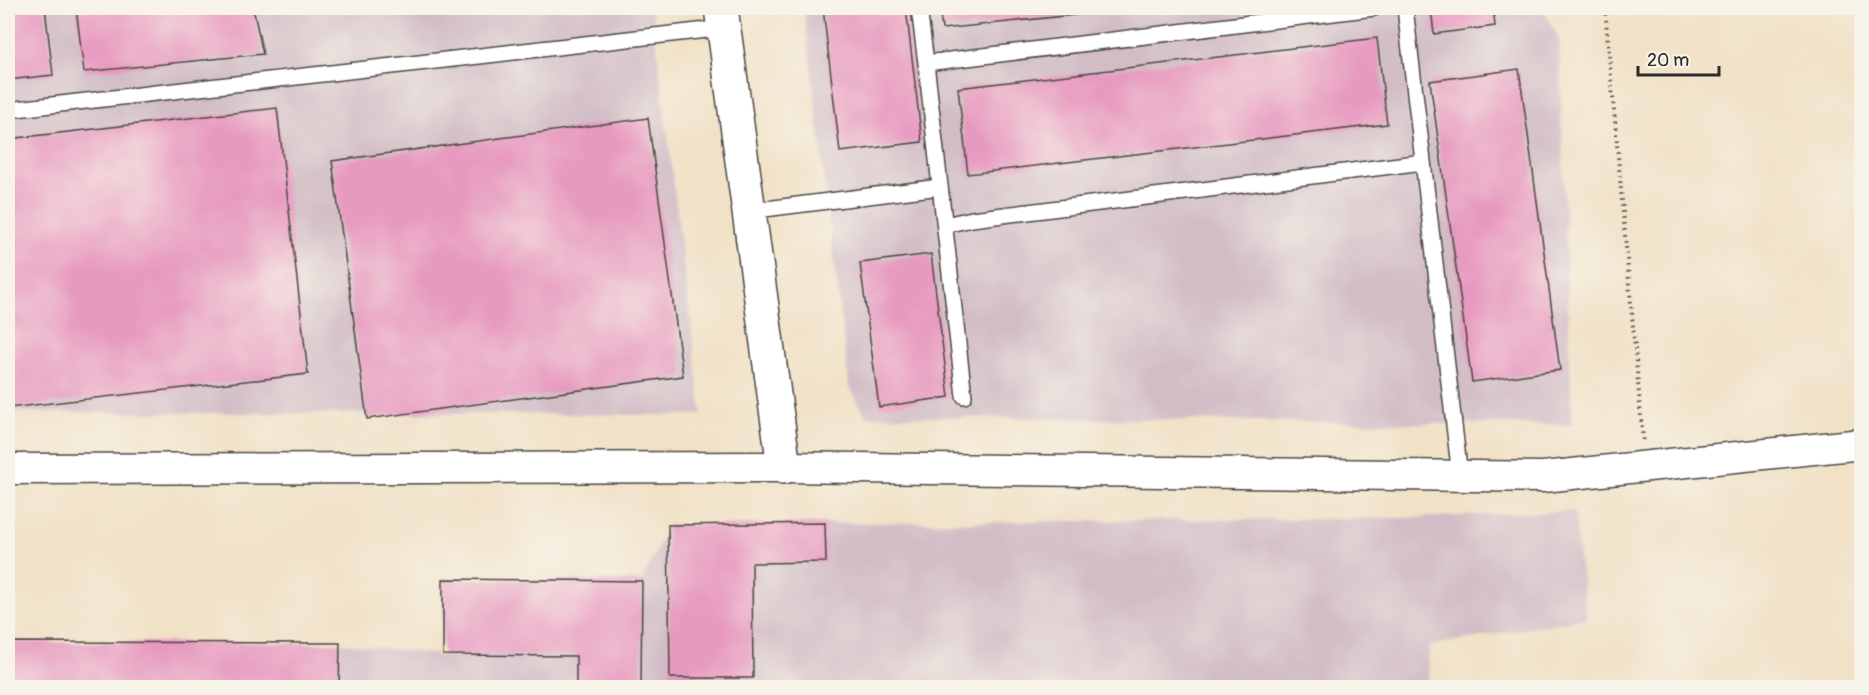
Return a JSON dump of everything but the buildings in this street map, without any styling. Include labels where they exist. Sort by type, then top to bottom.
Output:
[{"type":"street","points":[[722,18],[784,467]]},
{"type":"street","points":[[8,469],[784,467],[1543,477],[1862,444]]},
{"type":"lane","points":[[919,8],[964,396]]},
{"type":"lane","points":[[926,63],[1374,8]]},
{"type":"lane","points":[[1405,8],[1460,476]]},
{"type":"lane","points":[[8,110],[722,18]]},
{"type":"lane","points":[[945,225],[972,219],[1423,162]]},
{"type":"lane","points":[[749,211],[940,187]]},
{"type":"path","points":[[1605,8],[1645,467]]},
{"type":"shaded area","points":[[8,8],[652,8],[702,415],[8,412]]},
{"type":"shaded area","points":[[804,8],[1543,8],[1559,40],[1572,425],[866,416],[849,386]]},
{"type":"shaded area","points":[[1574,511],[1586,618],[1429,646],[1428,688],[8,688],[8,642],[339,643],[442,655],[443,579],[642,581],[668,525],[1406,518]]}]
